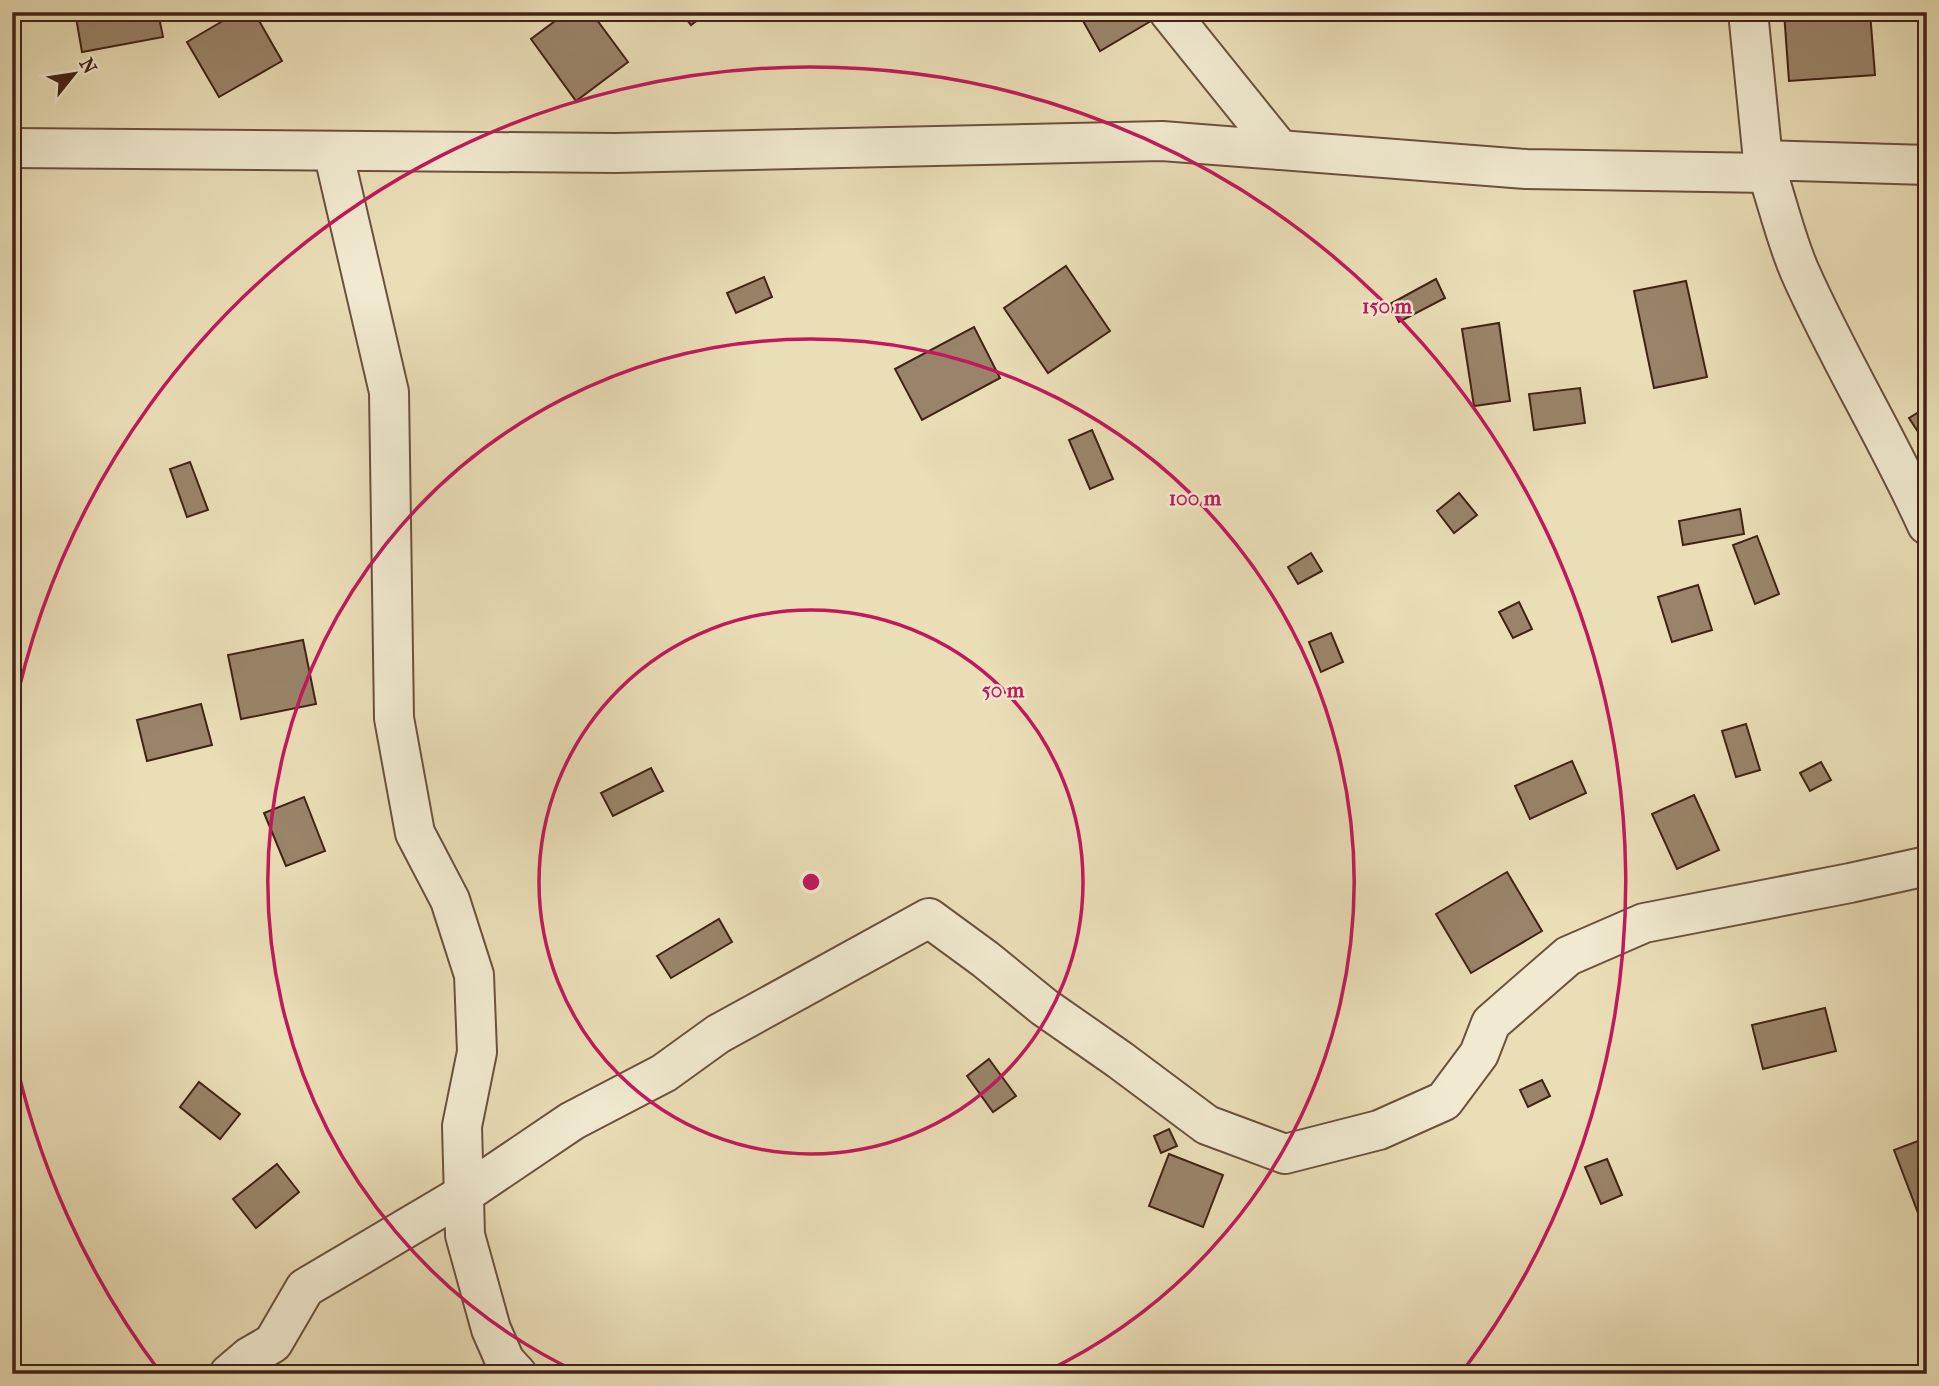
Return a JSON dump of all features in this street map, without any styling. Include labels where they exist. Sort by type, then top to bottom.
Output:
[{"type":"street","points":[[1169,12],[1280,150]]},
{"type":"street","points":[[1748,12],[1765,166],[1799,270],[1927,525]]},
{"type":"street","points":[[12,148],[615,153],[1162,141],[1526,169],[1927,165]]},
{"type":"street","points":[[333,151],[388,392],[394,718],[415,833],[450,900],[474,975],[477,1052],[462,1126],[465,1235],[491,1329],[505,1361],[517,1374]]},
{"type":"street","points":[[229,1374],[249,1357],[273,1343],[305,1288],[464,1194],[572,1121],[664,1073],[718,1034],[929,918],[1044,1007],[1207,1125],[1285,1154],[1379,1130],[1444,1101],[1479,1054],[1491,1023],[1568,956],[1644,923],[1927,866]]},
{"type":"building","points":[[75,12],[158,12],[163,37],[82,52]]},
{"type":"building","points":[[238,12],[254,12],[282,61],[219,97],[187,42]]},
{"type":"building","points":[[567,12],[591,12],[628,62],[576,101],[531,39]]},
{"type":"building","points":[[681,12],[708,12],[691,25]]},
{"type":"building","points":[[1078,12],[1146,12],[1151,21],[1100,51]]},
{"type":"building","points":[[1784,12],[1870,12],[1875,75],[1789,81]]},
{"type":"building","points":[[1066,266],[1110,331],[1048,373],[1004,308]]},
{"type":"building","points":[[764,277],[772,297],[736,313],[727,293]]},
{"type":"building","points":[[1436,279],[1445,298],[1399,322],[1390,304]]},
{"type":"building","points":[[1686,281],[1707,377],[1654,388],[1634,291]]},
{"type":"building","points":[[1499,323],[1510,401],[1474,406],[1462,329]]},
{"type":"building","points":[[974,327],[1000,378],[922,420],[895,369]]},
{"type":"building","points":[[1580,388],[1585,423],[1534,430],[1529,394]]},
{"type":"building","points":[[1927,407],[1927,443],[1926,444],[1909,418]]},
{"type":"building","points":[[1092,430],[1113,479],[1090,489],[1069,440]]},
{"type":"building","points":[[190,462],[208,510],[187,517],[170,469]]},
{"type":"building","points":[[1459,493],[1477,515],[1454,533],[1437,511]]},
{"type":"building","points":[[1740,509],[1744,534],[1683,545],[1679,521]]},
{"type":"building","points":[[1757,536],[1779,594],[1755,604],[1733,545]]},
{"type":"building","points":[[1311,553],[1322,571],[1298,584],[1288,567]]},
{"type":"building","points":[[1698,585],[1712,630],[1672,642],[1658,597]]},
{"type":"building","points":[[1519,602],[1532,629],[1513,638],[1499,612]]},
{"type":"building","points":[[1331,633],[1343,662],[1321,672],[1309,642]]},
{"type":"building","points":[[303,640],[316,704],[241,719],[228,655]]},
{"type":"building","points":[[201,704],[212,745],[147,761],[137,720]]},
{"type":"building","points":[[1746,724],[1760,770],[1736,777],[1722,731]]},
{"type":"building","points":[[1572,761],[1586,793],[1530,819],[1515,786]]},
{"type":"building","points":[[1821,762],[1831,780],[1810,791],[1800,773]]},
{"type":"building","points":[[651,768],[663,791],[613,816],[601,793]]},
{"type":"building","points":[[1694,795],[1719,850],[1677,869],[1652,814]]},
{"type":"building","points":[[304,797],[325,851],[286,866],[264,813]]},
{"type":"building","points":[[1507,872],[1542,931],[1471,973],[1436,914]]},
{"type":"building","points":[[719,919],[732,942],[671,978],[657,956]]},
{"type":"building","points":[[1825,1008],[1836,1051],[1763,1069],[1752,1025]]},
{"type":"building","points":[[989,1059],[1016,1096],[993,1112],[967,1076]]},
{"type":"building","points":[[1542,1080],[1550,1096],[1528,1107],[1520,1090]]},
{"type":"building","points":[[199,1082],[240,1114],[220,1139],[180,1107]]},
{"type":"building","points":[[1169,1129],[1177,1146],[1161,1153],[1154,1136]]},
{"type":"building","points":[[1926,1138],[1927,1230],[1925,1231],[1894,1150]]},
{"type":"building","points":[[1169,1154],[1223,1175],[1203,1227],[1149,1206]]},
{"type":"building","points":[[1607,1159],[1622,1195],[1601,1204],[1585,1167]]},
{"type":"building","points":[[277,1164],[299,1192],[256,1228],[233,1199]]},
{"type":"building","points":[[1881,1366],[1887,1374],[1872,1374]]}]
